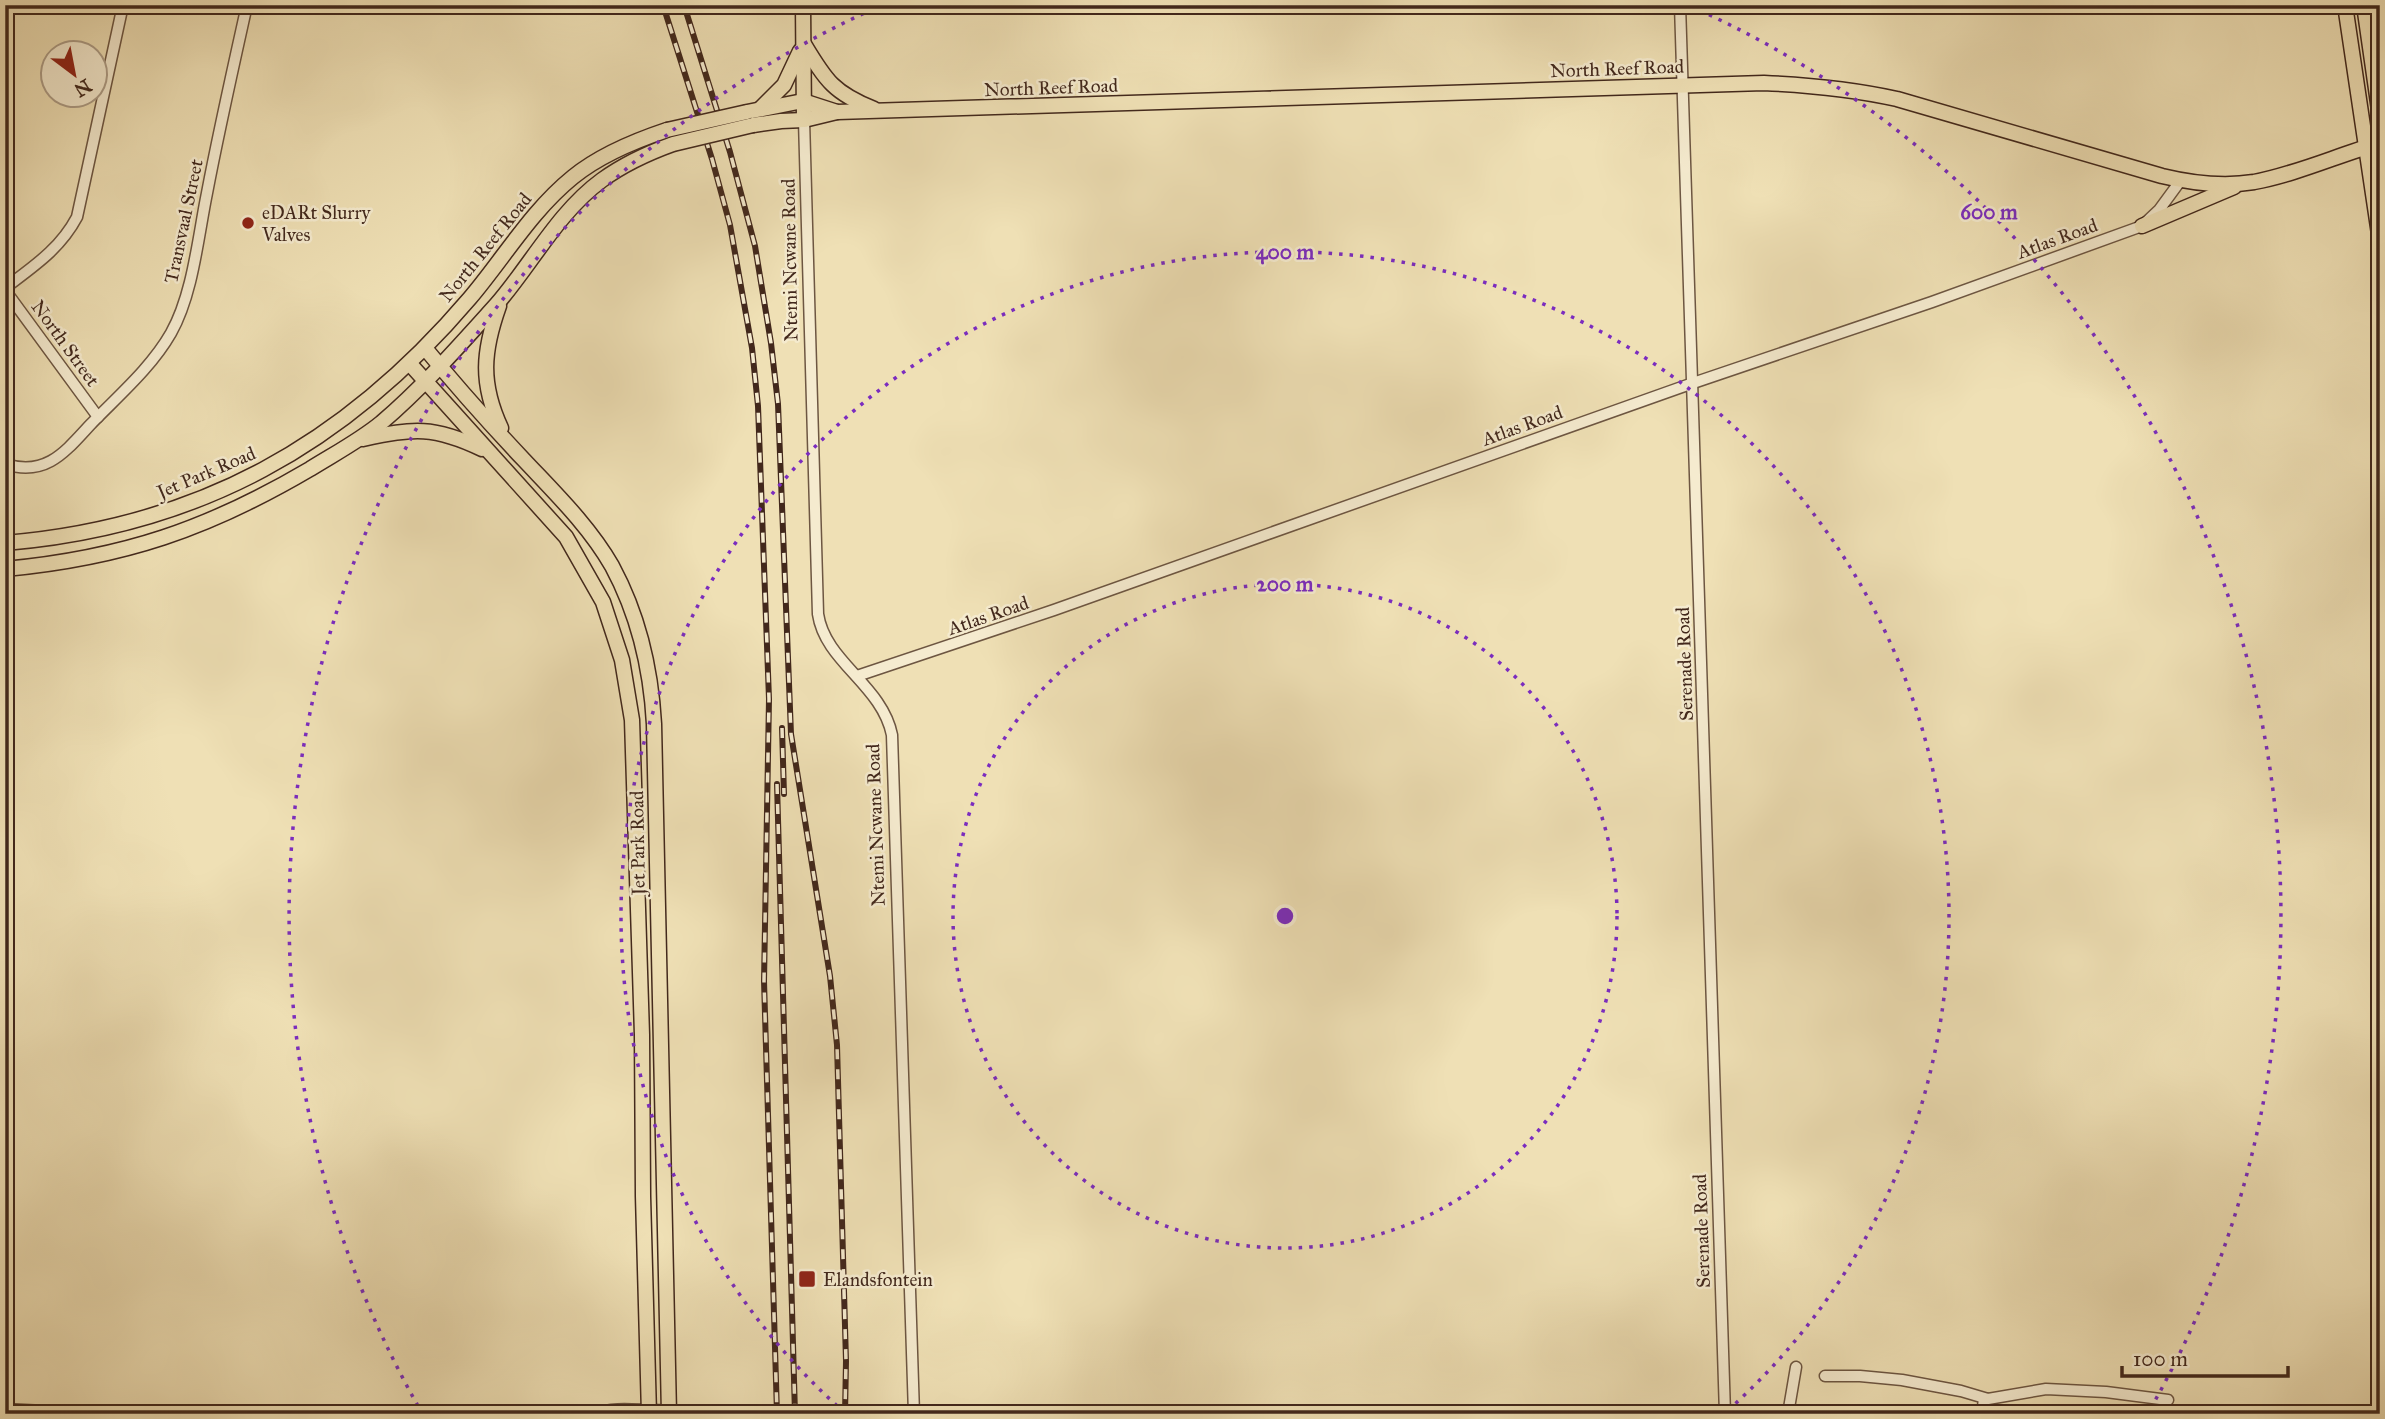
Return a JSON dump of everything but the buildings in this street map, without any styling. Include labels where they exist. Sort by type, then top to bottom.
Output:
[{"type":"main road","name":"Ntemi Ncwane Road","points":[[803,5],[804,120]]},
{"type":"main road","points":[[2345,5],[2351,48],[2373,145],[2380,241]]},
{"type":"main road","points":[[2364,5],[2380,117]]},
{"type":"main road","points":[[804,43],[824,77],[836,89],[848,98],[882,112]]},
{"type":"main road","points":[[753,115],[784,85],[804,43]]},
{"type":"main road","points":[[2351,48],[2370,45]]},
{"type":"main road","name":"North Reef Road","points":[[753,115],[781,121],[804,120],[838,112],[1764,83],[1856,90],[1929,108],[2181,180],[2209,184],[2242,183],[2278,175],[2373,145]]},
{"type":"main road","name":"North Reef Road","points":[[410,364],[470,298],[545,203],[573,177],[621,148],[803,101],[838,112]]},
{"type":"main road","name":"North Reef Road","points":[[425,382],[502,298],[569,213],[600,181],[670,137]]},
{"type":"main road","points":[[2142,226],[2242,183]]},
{"type":"main road","points":[[502,298],[489,334],[485,366],[489,393],[506,439]]},
{"type":"main road","name":"Jet Park Road","points":[[425,348],[589,533],[612,567],[641,637],[651,677],[669,1412]]},
{"type":"main road","name":"Jet Park Road","points":[[5,543],[42,540],[117,527],[190,504],[257,473],[322,436],[370,400],[410,364],[566,537],[603,602],[614,632],[629,693],[632,720],[642,1035],[649,1413]]},
{"type":"main road","points":[[5,569],[96,556],[179,534],[225,515],[280,487],[356,441],[425,382]]},
{"type":"main road","points":[[356,441],[402,430],[423,430],[450,434],[489,452]]},
{"type":"street","points":[[5,289],[52,253],[78,217],[123,5]]},
{"type":"street","name":"Transvaal Street","points":[[5,464],[25,468],[44,465],[72,444],[162,347],[180,313],[192,269],[247,5]]},
{"type":"street","name":"Serenade Road","points":[[1680,5],[1725,1414]]},
{"type":"street","name":"Ntemi Ncwane Road","points":[[804,120],[818,614],[821,628],[829,642],[880,705],[888,719],[892,735],[914,1414]]},
{"type":"street","name":"Atlas Road","points":[[857,676],[1042,615],[2142,226],[2159,210],[2181,180]]},
{"type":"street","name":"North Street","points":[[5,289],[98,417]]},
{"type":"street","points":[[1788,1414],[1796,1367]]},
{"type":"street","points":[[1825,1377],[1860,1376],[1902,1380],[1961,1391],[1984,1399],[2046,1389],[2106,1392],[2168,1400]]},
{"type":"street","points":[[1982,1414],[1984,1399]]},
{"type":"street","points":[[594,1414],[622,1408],[649,1413],[669,1412]]},
{"type":"street","points":[[5,1409],[104,1414]]},
{"type":"railway","points":[[663,5],[730,225],[752,348],[758,406],[769,699],[764,981],[777,1414]]},
{"type":"railway","points":[[684,5],[730,152],[755,246],[778,404],[791,734],[830,976],[837,1045],[846,1361],[845,1414]]},
{"type":"railway","points":[[782,728],[784,794]]},
{"type":"railway","points":[[777,784],[795,1414]]},
{"type":"place","name":"eDARt Slurry Valves","points":[[248,223]]},
{"type":"place","name":"Elandsfontein","points":[[807,1279]]}]
